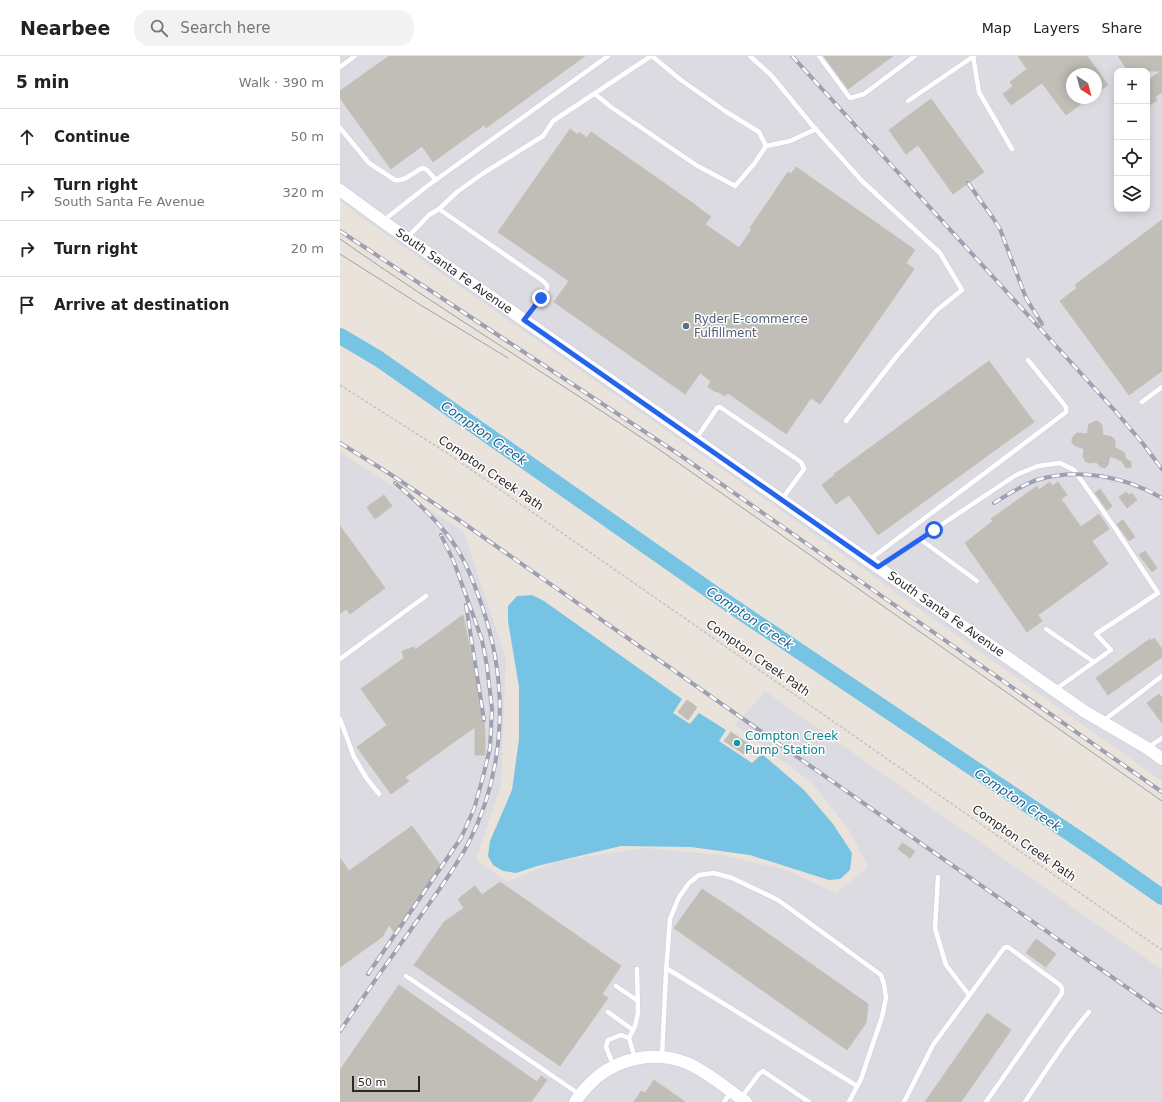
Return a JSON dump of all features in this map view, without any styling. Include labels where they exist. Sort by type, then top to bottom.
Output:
[{"type":"main road","name":"South Santa Fe Avenue","points":[[340,190],[382,221],[1055,690],[1162,759]]},
{"type":"main road","points":[[578,1099],[596,1078],[614,1066],[642,1058],[662,1058],[686,1063],[699,1070],[739,1098]]},
{"type":"lane","points":[[340,67],[355,56]]},
{"type":"lane","points":[[382,221],[436,180],[608,56]]},
{"type":"lane","points":[[407,238],[429,215],[439,209],[457,192],[482,174],[543,136],[553,121],[652,56],[681,80],[725,111],[759,132],[766,146]]},
{"type":"lane","points":[[750,56],[771,75],[862,181],[940,253],[962,290],[936,311],[896,357],[846,421]]},
{"type":"lane","points":[[819,56],[850,98],[864,94],[915,56]]},
{"type":"lane","points":[[908,101],[973,56],[979,92],[1012,149]]},
{"type":"lane","points":[[595,94],[611,107],[696,165],[736,186],[766,146],[790,141],[816,129]]},
{"type":"lane","points":[[340,128],[369,163],[395,180],[400,181],[423,168],[427,170],[436,180]]},
{"type":"lane","points":[[439,209],[543,281],[547,289],[524,320]]},
{"type":"lane","points":[[874,564],[1066,412],[1066,407],[1028,360]]},
{"type":"lane","points":[[1142,402],[1162,387]]},
{"type":"lane","points":[[696,439],[717,408],[720,407],[801,462],[804,469],[782,499]]},
{"type":"lane","points":[[874,564],[920,539],[1016,475],[1038,466],[1060,463],[1074,470],[1158,593],[1096,634],[1111,650],[1055,690]]},
{"type":"lane","points":[[920,539],[977,581]]},
{"type":"lane","points":[[340,659],[426,596]]},
{"type":"lane","points":[[1046,629],[1094,662]]},
{"type":"lane","points":[[1103,721],[1162,676]]},
{"type":"lane","points":[[340,720],[354,757],[379,794]]},
{"type":"lane","points":[[1147,748],[1162,738]]},
{"type":"lane","points":[[662,1058],[670,919],[679,897],[689,883],[699,875],[714,873],[732,878],[778,900],[881,975],[886,998],[882,1017],[861,1079],[849,1102]]},
{"type":"lane","points":[[938,877],[935,928],[946,965],[969,995]]},
{"type":"lane","points":[[904,1102],[933,1045],[1006,947],[1060,985],[1062,988],[1062,993],[986,1102]]},
{"type":"lane","points":[[666,968],[857,1086]]},
{"type":"lane","points":[[635,1059],[629,1038],[638,1013],[637,969]]},
{"type":"lane","points":[[406,976],[578,1099]]},
{"type":"lane","points":[[616,986],[638,1001]]},
{"type":"lane","points":[[608,1012],[633,1030]]},
{"type":"lane","points":[[1025,1102],[1060,1050],[1090,1012]]},
{"type":"lane","points":[[614,1066],[606,1047],[608,1040],[621,1035],[629,1038]]},
{"type":"lane","points":[[724,1102],[739,1098],[763,1071],[808,1102]]},
{"type":"path","name":"Compton Creek Path","points":[[340,385],[450,455],[1162,950]]},
{"type":"shaded area","points":[[340,56],[1162,56],[1162,781],[733,477],[362,218],[340,200]]},
{"type":"shaded area","points":[[340,452],[463,531],[506,658],[501,786],[476,859],[507,882],[558,861],[645,848],[723,855],[786,870],[836,893],[868,867],[850,831],[812,783],[735,725],[765,691],[1162,970],[1162,1102],[340,1102]]},
{"type":"water","points":[[532,595],[544,601],[682,699],[673,713],[690,724],[699,713],[726,730],[719,741],[752,763],[762,754],[804,790],[833,824],[852,853],[850,870],[840,879],[829,880],[750,855],[691,847],[621,846],[537,866],[516,873],[503,871],[493,865],[488,856],[490,841],[512,790],[519,739],[519,687],[508,621],[508,606],[517,596]]},
{"type":"building","points":[[389,56],[585,56],[486,128],[484,125],[433,162],[422,146],[391,169],[340,98],[340,91]]},
{"type":"building","points":[[824,56],[893,56],[848,89]]},
{"type":"building","points":[[1018,56],[1087,56],[1096,68],[1066,68],[1066,104],[1081,104],[1066,115],[1042,83],[1011,105],[1003,94],[1013,86],[1010,82],[1027,69]]},
{"type":"building","points":[[1118,56],[1162,56],[1162,92],[1155,97],[1157,100],[1150,105],[1150,79],[1161,71],[1150,71],[1150,68],[1126,68]]},
{"type":"building","points":[[1102,77],[1108,85],[1102,89]]},
{"type":"building","points":[[931,99],[984,172],[953,194],[918,145],[906,154],[889,130]]},
{"type":"building","points":[[570,129],[578,135],[579,132],[587,138],[591,132],[694,204],[711,217],[705,224],[739,248],[752,229],[750,228],[788,172],[791,174],[796,167],[915,250],[906,263],[914,269],[820,404],[811,398],[786,434],[728,393],[725,396],[708,387],[711,381],[700,373],[685,394],[554,302],[569,281],[498,232]]},
{"type":"building","points":[[1162,220],[1162,371],[1129,395],[1060,301],[1077,288],[1075,285]]},
{"type":"building","points":[[989,361],[1034,422],[878,535],[849,495],[836,504],[822,485],[835,475],[834,474]]},
{"type":"building","points":[[1096,421],[1102,425],[1103,435],[1112,437],[1115,440],[1115,448],[1124,452],[1126,459],[1131,462],[1131,467],[1126,468],[1122,461],[1110,456],[1108,465],[1105,468],[1101,467],[1096,462],[1090,463],[1085,461],[1083,456],[1084,449],[1074,445],[1072,438],[1077,433],[1087,434],[1089,424]]},
{"type":"building","points":[[1050,482],[1052,486],[1058,482],[1067,495],[1061,499],[1081,527],[1099,514],[1109,529],[1092,541],[1108,564],[1038,615],[1042,621],[1027,632],[965,543],[993,521],[991,519],[1037,486],[1039,490]]},
{"type":"building","points":[[1100,489],[1112,506],[1107,510],[1095,493]]},
{"type":"building","points":[[1126,492],[1129,495],[1132,493],[1137,500],[1127,508],[1119,497]]},
{"type":"building","points":[[384,495],[392,506],[375,519],[367,507]]},
{"type":"building","points":[[1123,520],[1135,537],[1129,541],[1117,524]]},
{"type":"building","points":[[340,526],[385,588],[350,614],[346,609],[340,614]]},
{"type":"building","points":[[1145,551],[1157,568],[1152,572],[1139,555]]},
{"type":"building","points":[[463,615],[484,720],[485,755],[475,755],[475,727],[405,777],[409,781],[391,794],[357,747],[387,725],[361,689],[404,658],[402,651],[414,647],[415,650]]},
{"type":"building","points":[[1154,638],[1162,649],[1162,657],[1108,695],[1096,678],[1150,639],[1151,641]]},
{"type":"building","points":[[1159,694],[1162,698],[1162,723],[1147,703]]},
{"type":"building","points":[[687,700],[697,707],[688,720],[678,712]]},
{"type":"building","name":"Compton Creek Pump Station","points":[[731,732],[750,745],[744,754],[724,741]]},
{"type":"building","points":[[412,826],[440,865],[394,932],[389,925],[382,937],[340,967],[340,858],[349,871]]},
{"type":"building","points":[[902,843],[915,851],[910,858],[898,849]]},
{"type":"building","points":[[500,882],[621,966],[602,994],[608,998],[560,1066],[414,965],[444,922],[464,908],[458,899],[475,886],[482,895]]},
{"type":"building","points":[[702,889],[868,1004],[866,1023],[847,1050],[674,928]]},
{"type":"building","points":[[1036,939],[1056,954],[1046,967],[1026,953]]},
{"type":"building","points":[[399,985],[537,1082],[541,1076],[547,1080],[531,1102],[340,1102],[340,1070]]},
{"type":"building","points":[[987,1013],[1011,1030],[961,1102],[925,1102]]},
{"type":"building","points":[[654,1080],[685,1102],[634,1102],[641,1091],[645,1093]]},
{"type":"waterway","name":"Compton Creek","points":[[340,336],[379,359],[729,604],[1098,852],[1162,897]]},
{"type":"tram line","points":[[340,239],[418,292],[654,446],[1162,801]]},
{"type":"tram line","points":[[340,254],[508,358]]},
{"type":"railway","points":[[792,56],[1117,413],[1162,469]]},
{"type":"railway","points":[[968,183],[1000,229],[1026,298],[1042,324]]},
{"type":"railway","points":[[340,231],[677,453],[1162,792]]},
{"type":"railway","points":[[340,443],[456,518],[1162,1012]]},
{"type":"railway","points":[[994,503],[1031,482],[1053,476],[1069,474],[1101,476],[1133,484],[1162,498]]},
{"type":"railway","points":[[340,1031],[445,882],[468,844],[481,816],[490,787],[496,757],[499,727],[497,666],[491,636],[476,589],[461,556],[446,533],[425,510],[395,483]]},
{"type":"railway","points":[[368,974],[461,838],[474,809],[490,748],[492,709],[487,666],[482,640],[454,562],[441,535]]},
{"type":"railway","points":[[466,605],[484,720]]},
{"type":"place","name":"Ryder E-commerce Fulfillment","points":[[686,326]]},
{"type":"place","name":"Compton Creek Pump Station","points":[[737,743]]},
{"type":"route","points":[[541,298],[524,320],[878,567],[934,530]]}]
